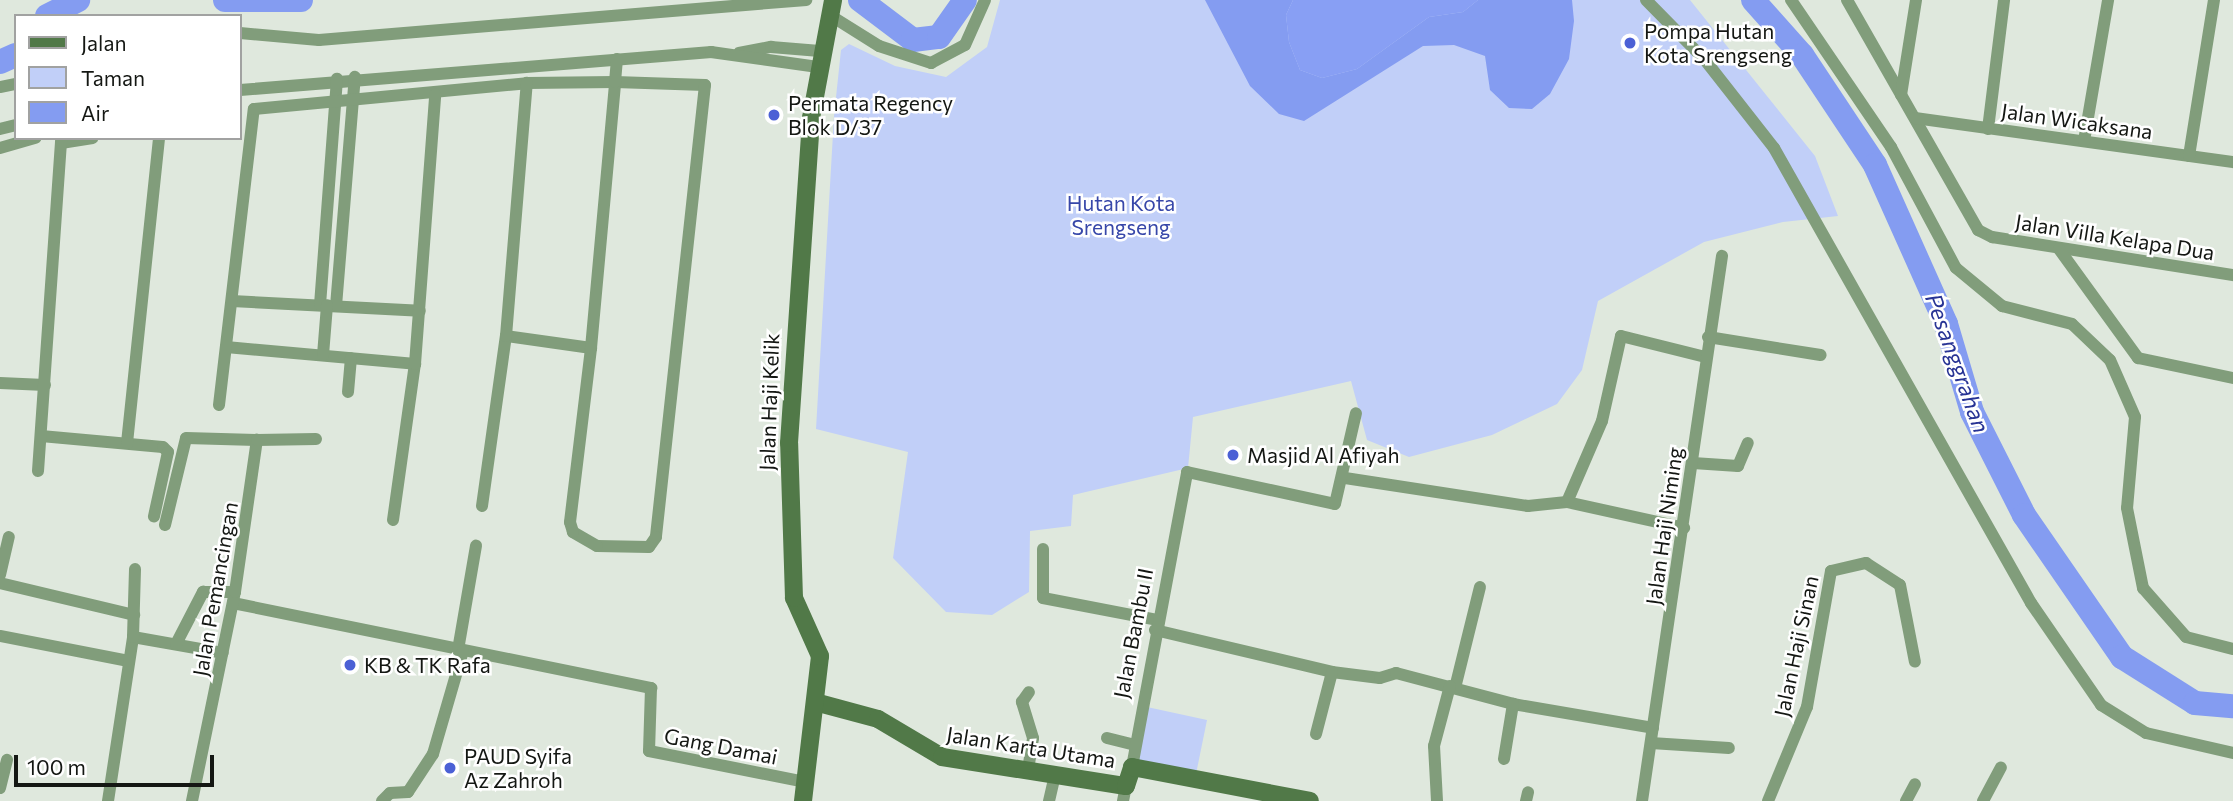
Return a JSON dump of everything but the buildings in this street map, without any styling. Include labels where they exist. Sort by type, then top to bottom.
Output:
[{"type":"street","points":[[242,33],[319,40],[806,0]]},
{"type":"street","points":[[831,7],[879,46],[931,63],[965,45],[985,0]]},
{"type":"street","points":[[1646,0],[1705,60],[1774,148],[2031,603],[2101,705],[2146,733],[2233,752]]},
{"type":"street","points":[[1791,0],[1891,147],[1956,268],[2002,306],[2072,324],[2110,360],[2135,417],[2128,519],[2143,588],[2186,637],[2233,649]]},
{"type":"street","points":[[1847,0],[1915,118]]},
{"type":"street","points":[[1901,95],[1916,0]]},
{"type":"street","points":[[1988,129],[2004,0]]},
{"type":"street","points":[[2084,141],[2108,0]]},
{"type":"street","points":[[2189,156],[2214,0]]},
{"type":"street","name":"Jalan Haji Kelik","points":[[803,801],[815,702],[818,646],[797,608],[792,582],[789,443],[798,252],[819,59],[831,7]]},
{"type":"street","points":[[242,90],[355,77],[617,59],[735,54],[819,59]]},
{"type":"street","points":[[219,405],[251,111],[435,95],[527,83],[615,82],[707,89],[656,537],[643,549],[597,546],[571,527],[591,348],[615,82],[617,59]]},
{"type":"street","points":[[323,355],[328,305],[341,255],[355,77]]},
{"type":"street","points":[[328,305],[325,253],[338,103],[337,79]]},
{"type":"street","points":[[482,506],[506,336],[527,83]]},
{"type":"street","points":[[393,520],[415,364],[435,95]]},
{"type":"street","name":"Jalan Wicaksana","points":[[1915,118],[2233,162]]},
{"type":"street","name":"Jalan Villa Kelapa Dua","points":[[1915,118],[1959,202],[1978,230],[1992,237],[2233,275]]},
{"type":"street","points":[[0,148],[29,140]]},
{"type":"street","points":[[127,443],[159,140]]},
{"type":"street","points":[[38,471],[61,141]]},
{"type":"street","points":[[2059,249],[2138,358],[2233,378]]},
{"type":"street","points":[[325,253],[341,255]]},
{"type":"street","name":"Jalan Haji Niming","points":[[1642,801],[1684,528],[1705,357],[1722,256]]},
{"type":"street","points":[[232,301],[420,311]]},
{"type":"street","points":[[506,336],[591,348]]},
{"type":"street","points":[[1567,502],[1602,421],[1621,337],[1705,357]]},
{"type":"street","points":[[1708,337],[1821,355]]},
{"type":"street","points":[[226,347],[415,364]]},
{"type":"street","points":[[348,391],[351,358]]},
{"type":"street","points":[[0,383],[45,385]]},
{"type":"street","points":[[1356,412],[1345,478],[1528,506],[1567,502],[1684,528]]},
{"type":"street","points":[[41,436],[127,443],[168,453],[154,516]]},
{"type":"street","points":[[165,525],[186,438],[316,439]]},
{"type":"street","name":"Jalan Pemancingan","points":[[192,801],[234,598],[257,440]]},
{"type":"street","points":[[1693,463],[1738,466],[1748,443]]},
{"type":"street","name":"Jalan Bambu II","points":[[1125,793],[1186,473],[1331,505],[1345,478]]},
{"type":"street","points":[[0,575],[9,537]]},
{"type":"street","points":[[382,801],[390,793],[408,792],[433,754],[460,650],[476,546]]},
{"type":"street","points":[[1044,550],[1042,598],[1332,672],[1380,678],[1396,673],[1513,704],[1653,728]]},
{"type":"street","name":"Jalan Haji Sinan","points":[[1768,801],[1807,708],[1828,575],[1847,564],[1866,563],[1900,584],[1915,662]]},
{"type":"street","points":[[108,801],[133,637],[135,569]]},
{"type":"street","points":[[0,583],[134,615]]},
{"type":"street","points":[[1437,801],[1434,746],[1480,587]]},
{"type":"street","points":[[176,644],[204,592],[460,650]]},
{"type":"street","points":[[0,636],[129,661]]},
{"type":"street","points":[[133,637],[223,653]]},
{"type":"street","name":"Gang Damai","points":[[460,650],[653,689],[649,751],[806,782]]},
{"type":"street","points":[[1316,734],[1332,672]]},
{"type":"street","points":[[1028,770],[1033,738],[1022,702],[1029,692]]},
{"type":"street","name":"Jalan Karta Utama","points":[[815,702],[878,719],[936,755],[1055,775],[1125,793]]},
{"type":"street","points":[[1504,759],[1513,704]]},
{"type":"street","points":[[1107,738],[1135,745]]},
{"type":"street","points":[[1651,743],[1729,748]]},
{"type":"street","points":[[0,788],[7,760]]},
{"type":"street","name":"Jalan Karta Utama","points":[[1132,767],[1310,801]]},
{"type":"street","points":[[1983,801],[2001,767]]},
{"type":"street","points":[[1049,801],[1055,775]]},
{"type":"street","points":[[1906,801],[1915,784]]},
{"type":"green space","name":"Hutan Kota Srengseng","points":[[1000,0],[1690,0],[1815,156],[1838,216],[1783,222],[1704,242],[1598,301],[1582,370],[1557,404],[1492,435],[1409,457],[1367,440],[1351,381],[1193,417],[1188,468],[1073,495],[1071,526],[1030,531],[1029,592],[992,615],[946,612],[893,558],[908,452],[816,429],[834,116],[841,50],[849,44],[895,66],[946,77],[987,47]]},
{"type":"green space","points":[[1147,707],[1207,720],[1196,774],[1136,761]]},
{"type":"shaded area","points":[[1293,0],[1478,0],[1463,12],[1429,17],[1357,69],[1322,78],[1300,70],[1289,42],[1286,15]]},
{"type":"water","points":[[1205,0],[1293,0],[1286,15],[1289,42],[1300,70],[1322,78],[1357,69],[1429,17],[1463,12],[1478,0],[1572,0],[1574,21],[1569,59],[1550,94],[1532,109],[1509,108],[1490,90],[1485,56],[1454,45],[1423,46],[1304,121],[1279,114],[1250,86]]},
{"type":"waterway","name":"Pesanggrahan","points":[[51,14],[78,0]]},
{"type":"waterway","name":"Pesanggrahan","points":[[225,0],[301,0]]},
{"type":"waterway","name":"Pesanggrahan","points":[[860,0],[913,40],[939,37],[965,0]]},
{"type":"waterway","name":"Pesanggrahan","points":[[1753,0],[1802,55],[1875,165],[1946,324],[1972,412],[2024,515],[2122,657],[2195,703],[2233,706]]},
{"type":"waterway","name":"Pesanggrahan","points":[[0,62],[14,56]]},
{"type":"place","name":"Pompa Hutan Kota Srengseng","points":[[1630,43]]},
{"type":"place","name":"Permata Regency Blok D/37","points":[[774,115]]},
{"type":"place","name":"Masjid Al Afiyah","points":[[1233,455]]},
{"type":"place","name":"KB & TK Rafa","points":[[350,665]]},
{"type":"place","name":"PAUD Syifa Az Zahroh","points":[[450,768]]}]
